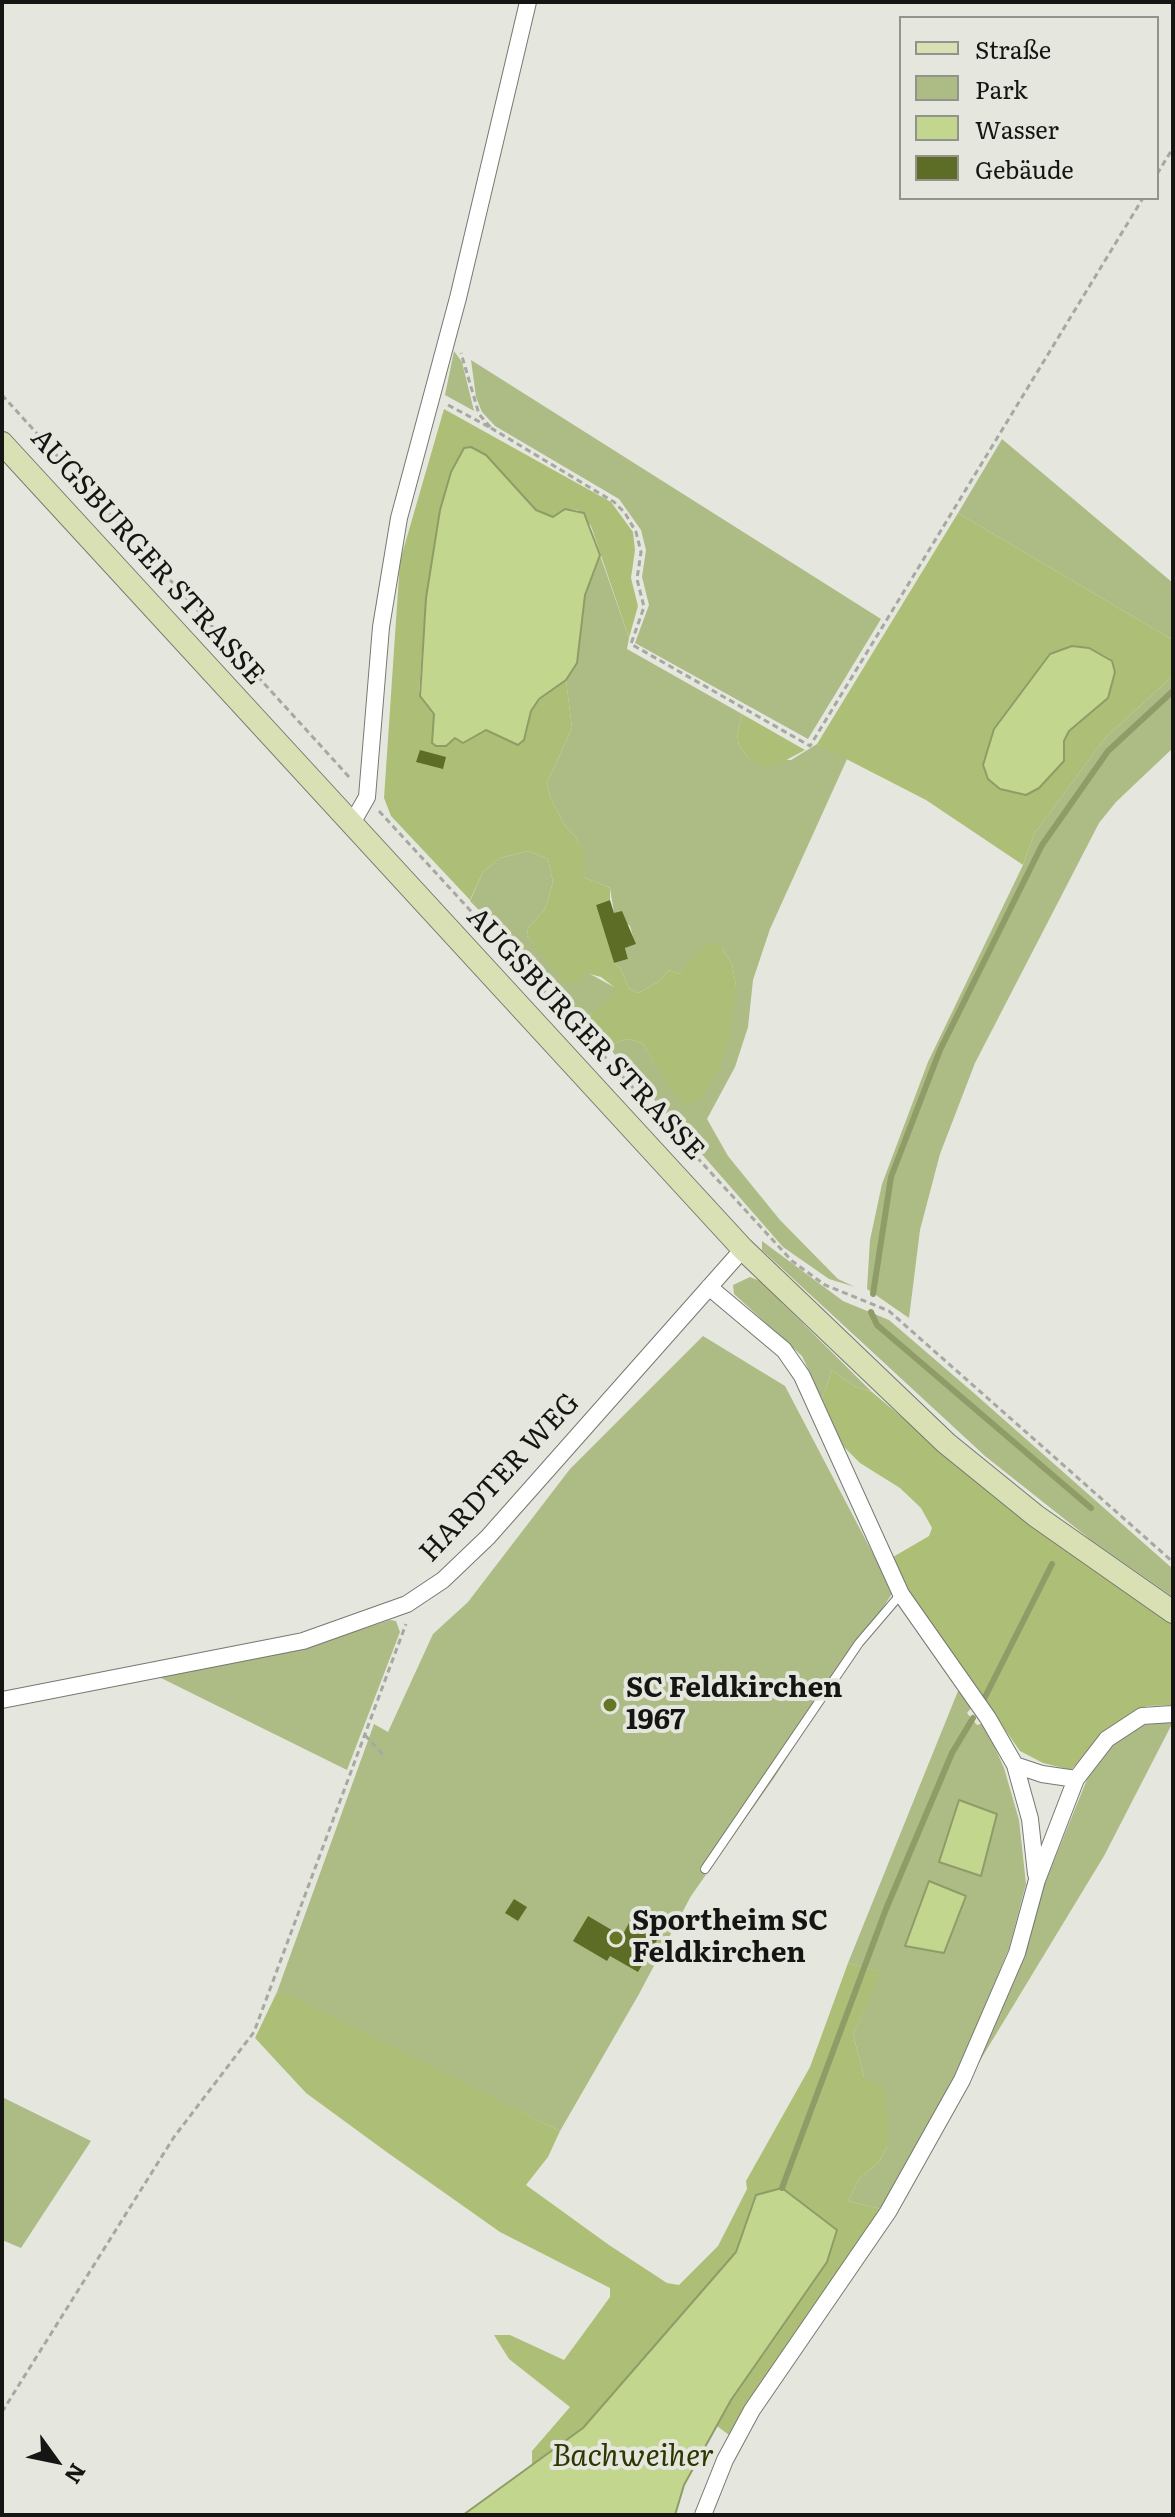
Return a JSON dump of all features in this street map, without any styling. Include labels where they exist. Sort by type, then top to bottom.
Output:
[{"type":"main road","name":"AUGSBURGER STRASSE","points":[[2,443],[743,1249],[946,1443],[1036,1516],[1173,1612]]},
{"type":"street","points":[[351,825],[367,797],[381,627],[396,534],[449,332],[528,2]]},
{"type":"street","name":"HARDTER WEG","points":[[2,1700],[303,1641],[407,1604],[443,1580],[488,1537],[743,1249]]},
{"type":"street","points":[[709,1287],[784,1350],[802,1376],[901,1594],[988,1718],[1015,1765],[1030,1819],[1037,1880]]},
{"type":"street","points":[[703,2515],[735,2438],[901,2192],[962,2080],[1017,1953],[1037,1880],[1076,1779],[1107,1739],[1142,1716],[1173,1714]]},
{"type":"street","points":[[1015,1765],[1076,1779]]},
{"type":"lane","points":[[705,1869],[859,1643],[901,1594]]},
{"type":"path","points":[[1159,171],[1173,148]]},
{"type":"path","points":[[432,396],[614,502],[625,513],[636,532],[641,552],[637,579],[644,607],[631,644],[810,746],[1142,200]]},
{"type":"path","points":[[449,332],[465,360],[479,414],[491,428]]},
{"type":"path","points":[[2,395],[792,1261],[825,1285],[889,1311],[1173,1562]]},
{"type":"path","points":[[2,2412],[174,2137],[254,2032],[405,1633],[407,1604]]},
{"type":"path","points":[[365,1735],[385,1757]]},
{"type":"green space","points":[[454,351],[462,362],[474,411],[445,395]]},
{"type":"green space","points":[[471,360],[881,619],[808,739],[635,643],[649,605],[642,577],[646,550],[641,530],[619,499],[495,426],[482,412],[476,397]]},
{"type":"green space","points":[[1002,439],[1173,583],[1173,640],[958,513]]},
{"type":"green space","points":[[600,555],[629,638],[627,649],[742,714],[737,734],[739,746],[749,759],[791,760],[817,744],[848,757],[770,929],[753,980],[748,1027],[735,1067],[707,1119],[728,1156],[780,1220],[838,1279],[855,1287],[829,1279],[783,1247],[603,1041],[613,1044],[627,1039],[642,1043],[655,1063],[736,986],[732,964],[722,948],[690,962],[678,974],[669,970],[658,982],[638,993],[629,988],[620,968],[614,963],[628,959],[625,948],[635,944],[630,926],[614,913],[610,888],[583,877],[583,855],[577,839],[564,824],[551,799],[547,783],[572,728],[566,680],[577,663],[585,595]]},
{"type":"green space","points":[[1173,676],[1173,748],[1116,802],[1099,823],[975,1063],[940,1154],[920,1230],[909,1318],[867,1289],[870,1240],[882,1184],[928,1062],[1023,865],[1034,834],[1106,737]]},
{"type":"green space","points":[[529,851],[548,859],[553,882],[545,909],[528,928],[527,936],[533,943],[614,987],[614,995],[591,1014],[588,1022],[470,901],[483,872],[500,858]]},
{"type":"green space","points":[[762,1241],[843,1301],[889,1320],[975,1394],[1173,1569],[1173,1597],[1091,1540],[985,1456],[762,1250]]},
{"type":"green space","points":[[750,1277],[760,1281],[872,1392],[854,1386],[832,1370],[822,1399],[802,1356],[734,1294],[733,1285]]},
{"type":"green space","name":"SC Feldkirchen 1967","points":[[703,1336],[785,1386],[893,1592],[774,1778],[691,1896],[560,2131],[277,1992],[374,1724],[388,1732],[433,1634],[468,1602],[570,1469]]},
{"type":"green space","points":[[390,1620],[396,1621],[400,1632],[347,1770],[159,1677],[304,1648]]},
{"type":"green space","points":[[958,1691],[972,1707],[967,1713],[977,1725],[984,1723],[1004,1768],[1019,1820],[1026,1884],[1009,1948],[956,2078],[881,2209],[848,2201],[859,2179],[879,2162],[887,2147],[887,2110],[864,2077],[853,2034],[880,1972],[848,1963]]},
{"type":"green space","points":[[1173,1722],[1104,1856],[967,2082],[1022,1956],[1045,1883],[1090,1772],[1110,1745],[1143,1725]]},
{"type":"green space","points":[[2,2097],[91,2141],[21,2248],[2,2240]]},
{"type":"shaded area","points":[[444,409],[611,502],[633,532],[635,550],[631,578],[638,606],[629,638],[591,526],[578,510],[565,509],[553,517],[545,515],[530,505],[486,455],[464,448],[451,472],[440,510],[426,598],[419,692],[434,714],[432,743],[436,746],[455,738],[463,743],[486,730],[518,745],[526,735],[531,711],[540,699],[566,680],[572,728],[547,783],[551,799],[584,855],[583,877],[610,888],[610,900],[596,905],[614,963],[620,968],[629,988],[638,993],[658,982],[669,970],[678,974],[705,945],[713,942],[722,948],[732,964],[736,986],[731,1032],[721,1064],[700,1100],[687,1105],[675,1095],[642,1043],[627,1039],[613,1044],[603,1041],[588,1022],[591,1014],[613,995],[614,987],[601,977],[586,973],[577,984],[563,981],[527,936],[528,928],[545,909],[553,882],[548,859],[529,851],[500,858],[483,872],[470,900],[391,816],[384,798],[400,561]]},
{"type":"shaded area","points":[[958,513],[1173,640],[1173,676],[1106,737],[1034,834],[1023,865],[926,800],[817,744]]},
{"type":"shaded area","points":[[742,714],[805,750],[777,765],[763,766],[749,759],[739,746],[737,734]]},
{"type":"shaded area","points":[[832,1370],[854,1386],[872,1392],[1030,1525],[1173,1624],[1173,1705],[1147,1706],[1132,1712],[1103,1734],[1071,1770],[1043,1763],[1020,1751],[907,1591],[893,1557],[929,1536],[932,1528],[921,1508],[900,1488],[860,1463],[843,1446],[822,1399]]},
{"type":"shaded area","points":[[848,1963],[881,1972],[853,2034],[864,2077],[883,2086],[887,2110],[887,2147],[879,2162],[859,2179],[848,2201],[881,2209],[729,2435],[717,2426],[731,2400],[827,2262],[756,2195],[736,2252],[583,2428],[532,2467],[532,2451],[570,2407],[509,2359],[494,2335],[510,2335],[564,2360],[610,2297],[610,2288],[500,2232],[306,2093],[255,2038],[277,1992],[288,1995],[560,2131],[548,2157],[526,2185],[667,2283],[679,2285],[718,2246],[747,2189],[746,2181],[810,2067]]},
{"type":"water","points":[[471,447],[486,455],[536,510],[553,517],[565,509],[584,513],[600,555],[585,595],[577,663],[566,680],[539,699],[531,711],[524,740],[518,745],[486,730],[463,743],[455,738],[446,746],[436,746],[432,743],[434,714],[420,696],[426,598],[440,510],[451,472],[464,448]]},
{"type":"water","points":[[1072,646],[1089,648],[1112,661],[1115,672],[1108,698],[1069,731],[1064,741],[1064,761],[1039,788],[1026,795],[1000,789],[988,779],[983,765],[994,729],[1050,654]]},
{"type":"water","points":[[959,1800],[997,1814],[981,1876],[939,1862]]},
{"type":"water","points":[[929,1881],[966,1896],[944,1953],[905,1946]]},
{"type":"water","name":"Bachweiher","points":[[782,2188],[837,2230],[827,2262],[731,2400],[684,2485],[675,2515],[463,2515],[583,2428],[736,2252],[756,2195]]},
{"type":"building","points":[[420,750],[446,757],[443,769],[416,762]]},
{"type":"building","points":[[610,900],[614,913],[622,911],[636,944],[625,948],[628,959],[614,963],[596,905]]},
{"type":"building","points":[[514,1899],[527,1907],[518,1921],[505,1913]]},
{"type":"building","name":"Sportheim SC Feldkirchen","points":[[637,1908],[666,1925],[638,1972],[610,1956],[607,1961],[573,1941],[588,1916],[622,1936]]},
{"type":"waterway","points":[[873,1294],[891,1177],[940,1050],[1042,845],[1108,751],[1173,691]]},
{"type":"waterway","points":[[871,1312],[877,1325],[1091,1508]]},
{"type":"waterway","points":[[984,1699],[1052,1564]]},
{"type":"waterway","points":[[782,2188],[886,1909],[952,1753],[973,1718]]},
{"type":"place","name":"SC Feldkirchen 1967","points":[[610,1705]]},
{"type":"place","name":"Sportheim SC Feldkirchen","points":[[616,1938]]}]
